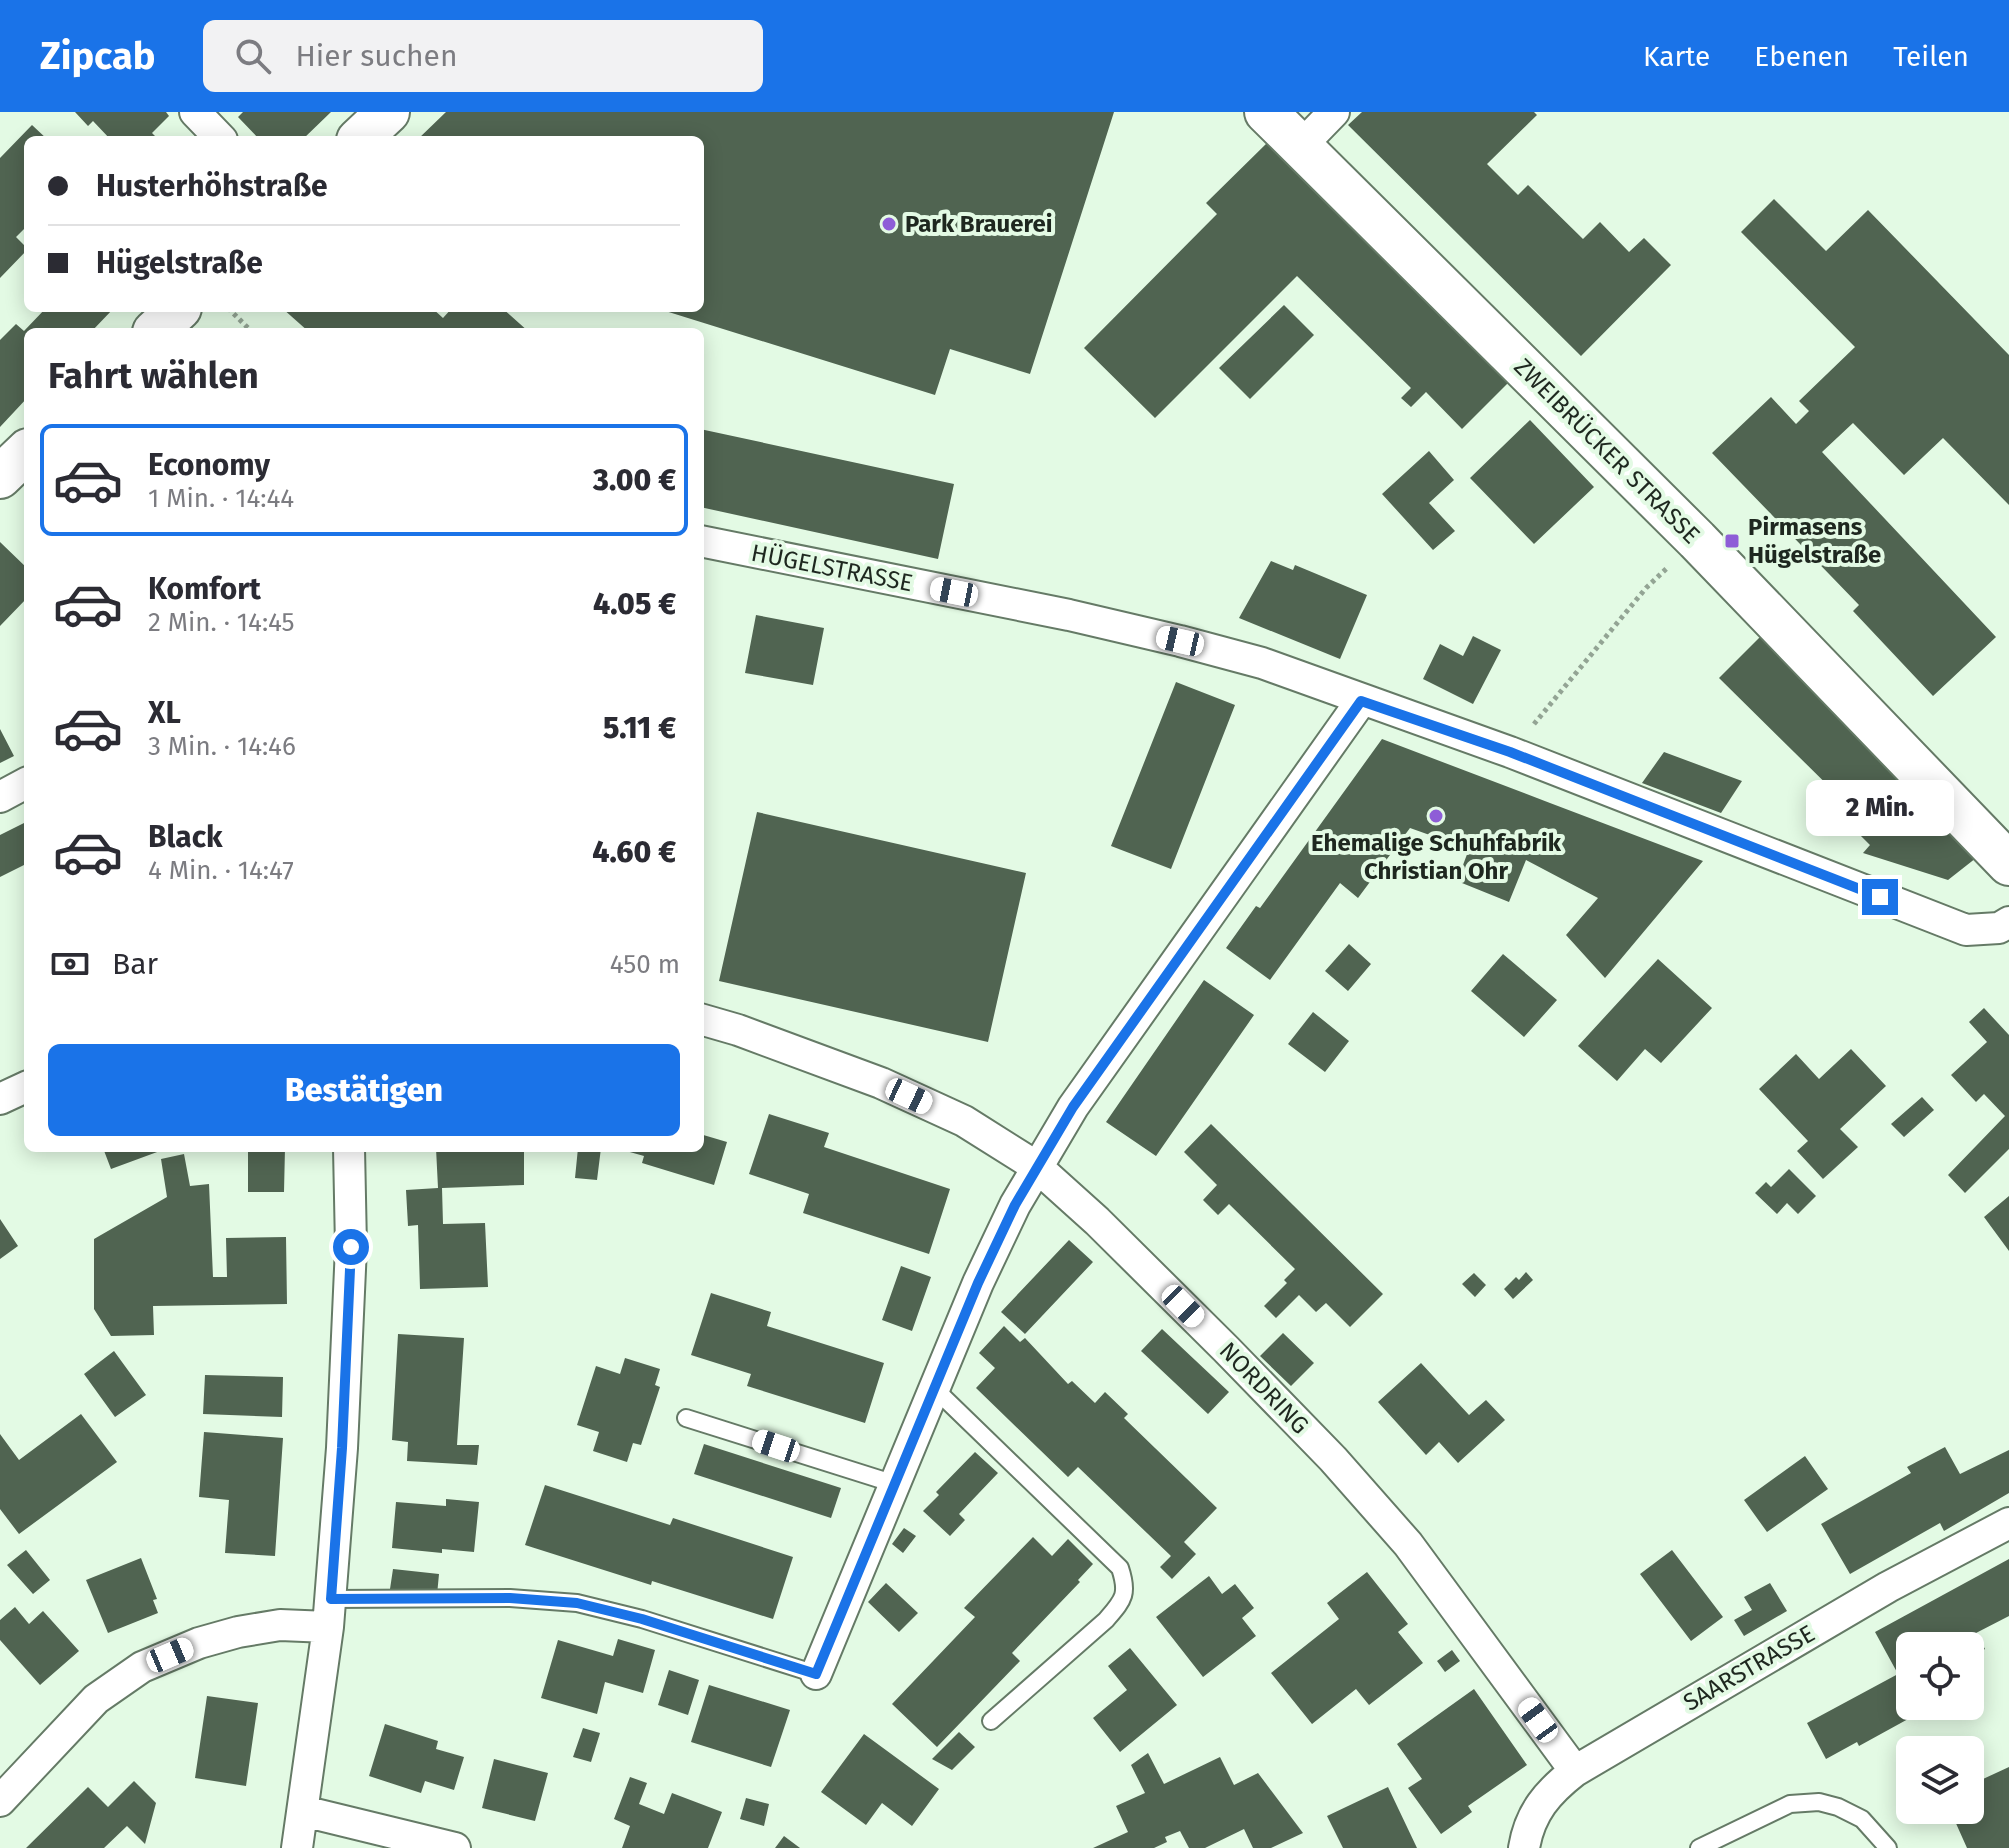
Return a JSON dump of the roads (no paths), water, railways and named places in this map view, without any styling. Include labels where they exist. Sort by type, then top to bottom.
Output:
[{"type":"street","points":[[195,112],[218,136]]},
{"type":"street","points":[[362,136],[388,112]]},
{"type":"street","name":"ZWEIBRÜCKER STRASSE","points":[[1266,112],[1697,540],[2009,864]]},
{"type":"street","points":[[1300,147],[1334,112]]},
{"type":"street","points":[[158,328],[176,312]]},
{"type":"street","points":[[0,477],[24,454]]},
{"type":"street","name":"HÜGELSTRASSE","points":[[704,542],[1069,615],[1262,663],[1510,752],[1966,930],[1999,928],[2009,922]]},
{"type":"street","points":[[816,1674],[978,1283],[1015,1205],[1073,1107],[1361,701]]},
{"type":"street","points":[[0,797],[24,784]]},
{"type":"street","name":"NORDRING","points":[[704,1020],[881,1083],[964,1121],[1037,1167],[1183,1306],[1333,1459],[1408,1544],[1575,1771]]},
{"type":"street","points":[[0,1099],[24,1088]]},
{"type":"street","points":[[297,1848],[329,1613],[342,1448],[351,1247],[349,1152]]},
{"type":"street","name":"SAARSTRASSE","points":[[1524,1848],[1535,1810],[1553,1788],[1575,1771],[1888,1587],[2009,1523]]},
{"type":"street","points":[[0,1801],[96,1699],[142,1667],[199,1643],[329,1613]]},
{"type":"street","points":[[303,1811],[455,1848]]},
{"type":"lane","points":[[935,1389],[1120,1568],[1126,1587],[1121,1602],[1106,1620],[991,1721]]},
{"type":"lane","points":[[686,1418],[895,1484]]},
{"type":"lane","points":[[329,1613],[510,1598],[577,1603],[642,1619],[816,1674]]},
{"type":"lane","points":[[1699,1848],[1790,1804],[1819,1802],[1862,1819],[1888,1848]]},
{"type":"place","name":"Park Brauerei","points":[[889,224]]},
{"type":"place","name":"Pirmasens Hügelstraße","points":[[1732,541]]},
{"type":"place","name":"Ehemalige Schuhfabrik Christian Ohr","points":[[1436,816]]}]
